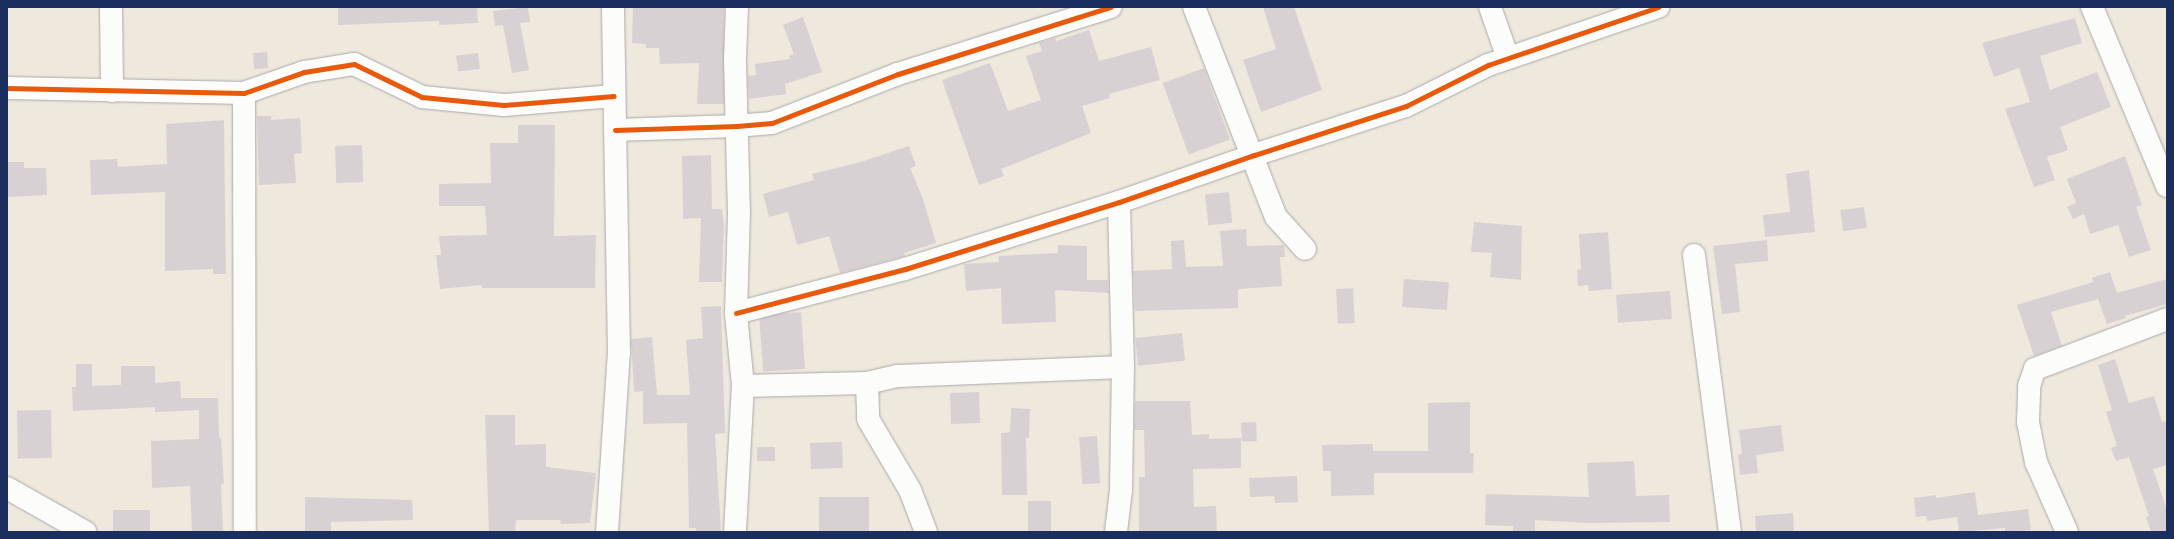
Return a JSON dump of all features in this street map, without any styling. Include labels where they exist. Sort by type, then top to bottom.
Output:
[{"type":"street","points":[[111,7],[112,91]]},
{"type":"street","points":[[607,532],[619,353],[613,7]]},
{"type":"street","points":[[734,532],[743,386],[736,313],[739,214],[737,7]]},
{"type":"street","points":[[615,130],[737,126],[772,123],[898,74],[1111,7]]},
{"type":"street","points":[[1194,7],[1254,154],[1276,217],[1305,249]]},
{"type":"street","points":[[1490,7],[1508,58]]},
{"type":"street","points":[[736,313],[905,270],[1119,202],[1254,154],[1406,106],[1488,65],[1658,7]]},
{"type":"street","points":[[2092,7],[2167,186]]},
{"type":"street","points":[[7,88],[244,93],[304,72],[354,64],[422,97],[504,105],[614,96]]},
{"type":"street","points":[[244,93],[245,532]]},
{"type":"street","points":[[1116,532],[1121,490],[1123,367],[1119,202]]},
{"type":"street","points":[[1694,255],[1730,532]]},
{"type":"street","points":[[2067,532],[2036,462],[2028,422],[2029,386],[2035,369],[2167,319]]},
{"type":"street","points":[[743,386],[867,383],[898,376],[1123,367]]},
{"type":"street","points":[[867,383],[868,419],[910,490],[926,532]]},
{"type":"street","points":[[7,488],[85,532]]},
{"type":"building","points":[[338,7],[477,7],[478,23],[439,25],[439,21],[338,25]]},
{"type":"building","points":[[528,7],[530,22],[520,23],[529,70],[512,73],[503,25],[495,26],[493,11]]},
{"type":"building","points":[[633,7],[724,7],[724,104],[697,104],[699,63],[660,64],[659,48],[646,48],[646,44],[632,43]]},
{"type":"building","points":[[1263,7],[1294,7],[1322,90],[1261,112],[1243,60],[1276,49]]},
{"type":"building","points":[[803,17],[822,72],[785,84],[786,94],[749,99],[748,76],[756,75],[755,64],[790,59],[789,56],[794,54],[783,25]]},
{"type":"building","points":[[2075,18],[2082,43],[2040,56],[2050,90],[2097,72],[2111,107],[2060,127],[2068,150],[2047,157],[2055,180],[2034,187],[2005,109],[2030,102],[2019,68],[1994,77],[1982,43]]},
{"type":"building","points":[[1089,30],[1099,61],[1151,47],[1160,80],[1109,94],[1110,98],[1082,106],[1091,133],[1001,169],[1004,176],[979,185],[942,80],[990,63],[1008,111],[1041,100],[1026,56],[1042,51],[1039,43],[1055,38],[1056,41]]},
{"type":"building","points":[[267,52],[268,68],[254,69],[253,53]]},
{"type":"building","points":[[478,53],[480,69],[458,72],[456,56]]},
{"type":"building","points":[[1204,68],[1230,139],[1189,154],[1163,83]]},
{"type":"building","points":[[257,116],[271,116],[271,120],[300,118],[302,153],[294,154],[296,183],[259,185]]},
{"type":"building","points":[[224,120],[226,274],[213,274],[213,269],[165,271],[165,192],[91,195],[90,160],[117,159],[118,167],[167,164],[166,124]]},
{"type":"building","points":[[518,125],[555,125],[554,236],[596,235],[595,288],[482,288],[482,285],[440,289],[436,255],[441,255],[439,236],[487,235],[485,206],[439,206],[439,184],[491,183],[490,143],[518,143]]},
{"type":"building","points":[[362,145],[363,182],[336,183],[335,146]]},
{"type":"building","points":[[909,146],[916,166],[910,168],[923,199],[936,243],[904,253],[905,256],[840,273],[829,236],[797,245],[788,212],[769,217],[763,194],[814,180],[812,174],[861,162]]},
{"type":"building","points":[[711,155],[712,209],[722,209],[724,224],[722,282],[699,282],[701,218],[683,219],[682,156]]},
{"type":"building","points":[[2125,156],[2142,205],[2136,207],[2151,250],[2129,257],[2118,225],[2090,234],[2084,214],[2073,219],[2067,207],[2076,203],[2067,179]]},
{"type":"building","points":[[7,162],[24,162],[24,168],[46,168],[47,195],[7,197]]},
{"type":"building","points":[[1809,170],[1815,232],[1765,237],[1763,215],[1790,212],[1786,174]]},
{"type":"building","points":[[1229,192],[1232,223],[1208,225],[1205,195]]},
{"type":"building","points":[[1864,207],[1867,228],[1843,231],[1840,210]]},
{"type":"building","points":[[1474,222],[1522,226],[1521,280],[1490,277],[1492,253],[1471,252]]},
{"type":"building","points":[[1246,229],[1247,246],[1284,245],[1285,257],[1280,257],[1282,286],[1238,289],[1238,308],[1135,311],[1133,271],[1172,269],[1171,241],[1184,240],[1186,267],[1223,266],[1220,231]]},
{"type":"building","points":[[1608,232],[1612,289],[1589,291],[1588,285],[1578,286],[1577,270],[1581,269],[1579,234]]},
{"type":"building","points":[[1767,240],[1768,261],[1735,264],[1740,312],[1722,314],[1713,246]]},
{"type":"building","points":[[1058,245],[1087,246],[1087,280],[1108,280],[1109,293],[1055,290],[1056,322],[1002,324],[1001,288],[966,291],[964,264],[999,262],[998,256],[1058,253]]},
{"type":"building","points":[[2110,272],[2117,293],[2167,279],[2167,304],[2125,316],[2126,318],[2107,324],[2098,299],[2051,312],[2062,346],[2034,356],[2017,305],[2093,282],[2092,278]]},
{"type":"building","points":[[1404,279],[1449,282],[1447,310],[1402,307]]},
{"type":"building","points":[[1353,288],[1355,323],[1338,324],[1336,289]]},
{"type":"building","points":[[1670,291],[1672,319],[1618,323],[1616,295]]},
{"type":"building","points":[[721,306],[725,433],[715,434],[721,532],[696,532],[696,528],[689,528],[687,423],[643,424],[643,391],[634,392],[631,339],[652,337],[657,395],[690,395],[686,340],[703,338],[701,307]]},
{"type":"building","points":[[801,312],[805,369],[763,372],[759,315]]},
{"type":"building","points":[[1182,333],[1185,361],[1138,366],[1135,338]]},
{"type":"building","points":[[2115,359],[2129,403],[2154,396],[2162,422],[2167,421],[2167,465],[2153,469],[2167,510],[2167,532],[2151,532],[2146,517],[2149,516],[2129,457],[2116,461],[2111,448],[2117,446],[2106,412],[2112,410],[2098,365]]},
{"type":"building","points":[[76,364],[92,364],[92,386],[121,385],[121,366],[155,366],[155,383],[180,381],[181,398],[218,398],[219,438],[221,438],[224,484],[221,484],[223,532],[192,532],[190,486],[152,488],[151,441],[199,439],[199,410],[155,412],[155,407],[73,411],[72,387],[76,387]]},
{"type":"building","points":[[979,392],[980,423],[951,424],[950,393]]},
{"type":"building","points":[[1135,401],[1190,401],[1192,435],[1209,434],[1209,439],[1241,438],[1241,468],[1193,469],[1194,507],[1216,506],[1217,532],[1139,532],[1139,477],[1145,477],[1144,430],[1134,430]]},
{"type":"building","points":[[1470,402],[1470,453],[1474,453],[1473,473],[1374,473],[1374,495],[1331,496],[1331,471],[1323,471],[1322,445],[1373,444],[1373,451],[1428,451],[1428,403]]},
{"type":"building","points":[[1011,408],[1030,409],[1029,438],[1026,438],[1027,495],[1002,495],[1001,433],[1010,432]]},
{"type":"building","points":[[51,410],[52,458],[18,459],[17,411]]},
{"type":"building","points":[[485,415],[515,415],[515,445],[546,444],[546,467],[596,473],[590,523],[561,524],[560,520],[516,520],[515,532],[489,532]]},
{"type":"building","points":[[1256,422],[1257,441],[1242,442],[1241,423]]},
{"type":"building","points":[[1781,425],[1784,451],[1756,455],[1758,473],[1740,475],[1738,455],[1742,454],[1739,430]]},
{"type":"building","points":[[1097,436],[1100,483],[1082,484],[1079,437]]},
{"type":"building","points":[[842,442],[843,468],[811,469],[810,443]]},
{"type":"building","points":[[757,447],[775,447],[775,461],[757,461]]},
{"type":"building","points":[[1634,461],[1636,496],[1669,495],[1670,522],[1588,523],[1535,520],[1535,532],[1513,532],[1513,526],[1485,525],[1486,494],[1589,497],[1587,463]]},
{"type":"building","points":[[1297,476],[1298,502],[1275,503],[1274,496],[1250,497],[1249,478]]},
{"type":"building","points":[[1975,492],[1978,515],[2028,509],[2031,530],[2005,532],[2005,528],[1959,532],[1957,517],[1927,521],[1926,516],[1916,517],[1914,498],[1936,495],[1936,498]]},
{"type":"building","points":[[305,497],[412,500],[413,520],[331,522],[331,532],[305,532]]},
{"type":"building","points":[[819,497],[869,497],[869,532],[819,532]]},
{"type":"building","points":[[1028,501],[1051,501],[1051,532],[1028,532]]},
{"type":"building","points":[[113,510],[150,510],[150,532],[113,532]]},
{"type":"building","points":[[1793,513],[1794,532],[1756,532],[1755,516]]},
{"type":"cycle path","points":[[615,130],[737,126],[772,123],[898,74],[1111,7]]},
{"type":"cycle path","points":[[736,313],[905,269],[1119,202],[1254,155],[1406,106],[1488,65],[1658,7]]},
{"type":"cycle path","points":[[7,88],[244,93],[304,72],[354,64],[422,97],[504,105],[614,96]]}]
